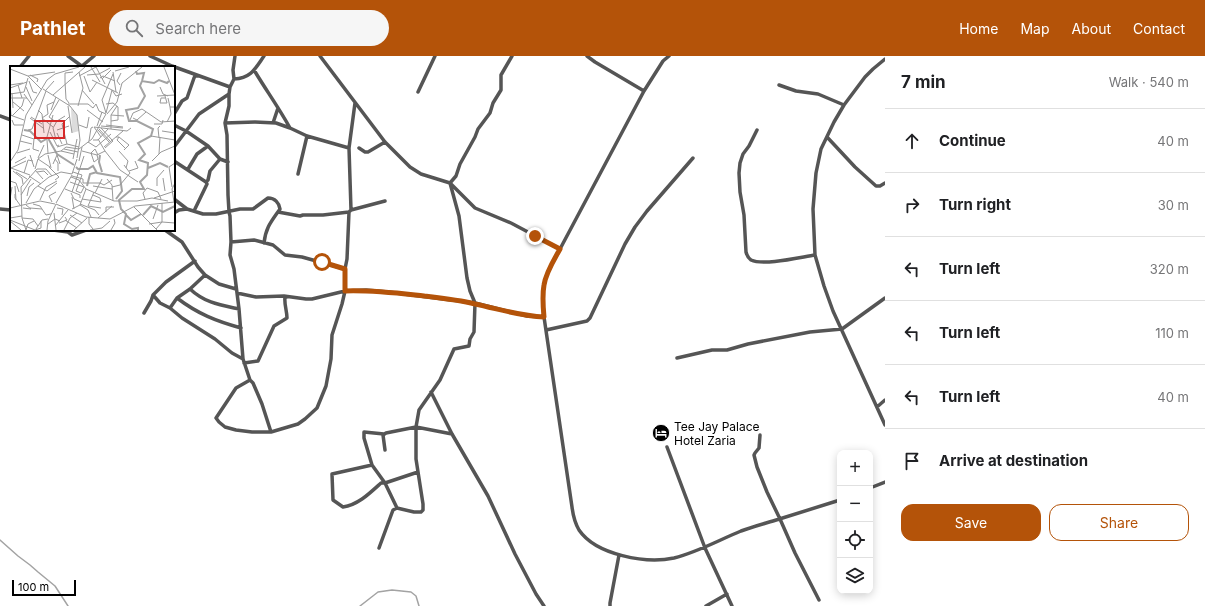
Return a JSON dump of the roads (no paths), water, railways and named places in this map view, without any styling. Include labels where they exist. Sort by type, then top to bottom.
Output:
[{"type":"street","points":[[21,66],[29,56]]},
{"type":"street","points":[[68,56],[81,66]]},
{"type":"street","points":[[83,66],[94,56]]},
{"type":"street","points":[[150,56],[174,66]]},
{"type":"street","points":[[235,56],[233,70],[234,79],[230,87],[229,106],[225,122],[227,135],[227,179],[231,242],[230,255],[234,269],[237,291],[243,361],[250,380],[253,383],[262,404],[271,432]]},
{"type":"street","points":[[234,79],[249,75],[264,56]]},
{"type":"street","points":[[320,56],[385,142],[415,170],[450,183],[475,208],[511,224],[560,249]]},
{"type":"street","points":[[418,92],[435,56]]},
{"type":"street","points":[[450,183],[456,176],[460,164],[478,129],[490,113],[493,103],[501,90],[501,75],[512,56]]},
{"type":"street","points":[[587,56],[644,90]]},
{"type":"street","points":[[669,56],[663,61],[644,90],[560,249],[544,284],[542,296],[544,317],[572,507],[576,525],[584,536],[596,546],[619,555],[647,560],[657,560],[674,558],[705,548],[742,531],[837,501]]},
{"type":"street","points":[[885,66],[883,61],[865,77],[844,105],[834,122],[821,149],[816,173],[813,209],[815,255],[824,286],[885,425]]},
{"type":"street","points":[[175,66],[230,87]]},
{"type":"street","points":[[254,70],[290,128]]},
{"type":"street","points":[[175,112],[182,100],[187,98],[195,76],[198,76]]},
{"type":"street","points":[[779,85],[796,91],[818,94],[844,105]]},
{"type":"street","points":[[175,146],[199,114],[229,94]]},
{"type":"street","points":[[250,380],[236,388],[217,416],[216,420],[225,427],[252,432],[271,432],[298,424],[318,408],[326,386],[329,371],[332,335],[345,291],[345,269],[350,211],[349,148],[355,103]]},
{"type":"street","points":[[273,123],[278,108]]},
{"type":"street","points":[[0,116],[10,120]]},
{"type":"street","points":[[225,122],[273,123],[290,128],[307,136],[349,148]]},
{"type":"street","points":[[175,126],[208,146],[220,159],[228,162]]},
{"type":"street","points":[[757,130],[743,154],[739,173],[740,192],[744,215],[746,252],[748,258],[756,262],[769,262],[815,255]]},
{"type":"street","points":[[298,174],[307,136]]},
{"type":"street","points":[[827,137],[876,186],[880,186],[885,183]]},
{"type":"street","points":[[358,148],[368,152],[385,142]]},
{"type":"street","points":[[188,169],[197,154],[208,146]]},
{"type":"street","points":[[546,330],[587,321],[590,318],[634,227],[693,158]]},
{"type":"street","points":[[194,211],[204,187],[207,184],[206,182],[210,171],[220,159]]},
{"type":"street","points":[[175,162],[206,182]]},
{"type":"street","points":[[397,508],[414,512],[421,512],[423,510],[416,459],[416,427],[419,410],[432,392],[454,349],[469,346],[470,339],[474,332],[475,304],[467,278],[459,216],[450,183]]},
{"type":"street","points":[[175,212],[186,209],[207,214],[229,212],[240,208],[253,209],[261,202],[270,198],[274,199],[279,205],[280,209],[268,224],[264,243]]},
{"type":"street","points":[[175,200],[186,209]]},
{"type":"street","points":[[278,212],[300,216],[323,215],[350,211],[385,201]]},
{"type":"street","points":[[0,209],[10,210]]},
{"type":"street","points":[[60,231],[68,232],[72,235],[83,231]]},
{"type":"street","points":[[166,231],[182,242],[205,275],[219,284],[256,297],[312,299],[345,291],[366,290],[475,304],[527,316],[544,317]]},
{"type":"street","points":[[231,242],[251,240],[264,243],[277,247],[285,255],[302,256],[345,269]]},
{"type":"street","points":[[144,313],[153,295],[166,282],[195,261]]},
{"type":"street","points":[[170,308],[177,298],[190,289],[205,275]]},
{"type":"street","points":[[190,289],[210,303],[239,309]]},
{"type":"street","points":[[153,295],[160,303],[170,308],[243,361],[258,361],[274,326],[286,318],[284,299],[285,297],[288,297]]},
{"type":"street","points":[[177,298],[187,306],[207,317],[241,328]]},
{"type":"street","points":[[677,358],[712,350],[727,350],[748,344],[810,332],[842,329],[885,298]]},
{"type":"street","points":[[432,392],[452,434],[488,496],[515,554],[544,606]]},
{"type":"street","points":[[877,407],[885,400]]},
{"type":"street","points":[[397,508],[385,482],[372,465],[364,438],[364,432],[384,434],[416,427],[452,434]]},
{"type":"street","points":[[384,434],[385,450]]},
{"type":"street","points":[[760,435],[760,448],[755,453],[755,460],[767,492],[795,553],[819,600]]},
{"type":"street","points":[[667,447],[705,548],[732,606]]},
{"type":"street","points":[[372,465],[332,474],[333,500],[343,507],[350,506],[356,504],[381,483],[418,472]]},
{"type":"street","points":[[873,487],[885,482]]},
{"type":"street","points":[[379,548],[393,510],[397,508]]},
{"type":"street","points":[[610,606],[619,555]]},
{"type":"street","points":[[706,606],[727,594]]},
{"type":"waterway","points":[[0,540],[55,586],[68,606]]},
{"type":"waterway","points":[[360,606],[378,592],[392,590],[411,592],[416,596],[419,606]]},
{"type":"place","name":"Tee Jay Palace Hotel Zaria","points":[[661,433]]}]
